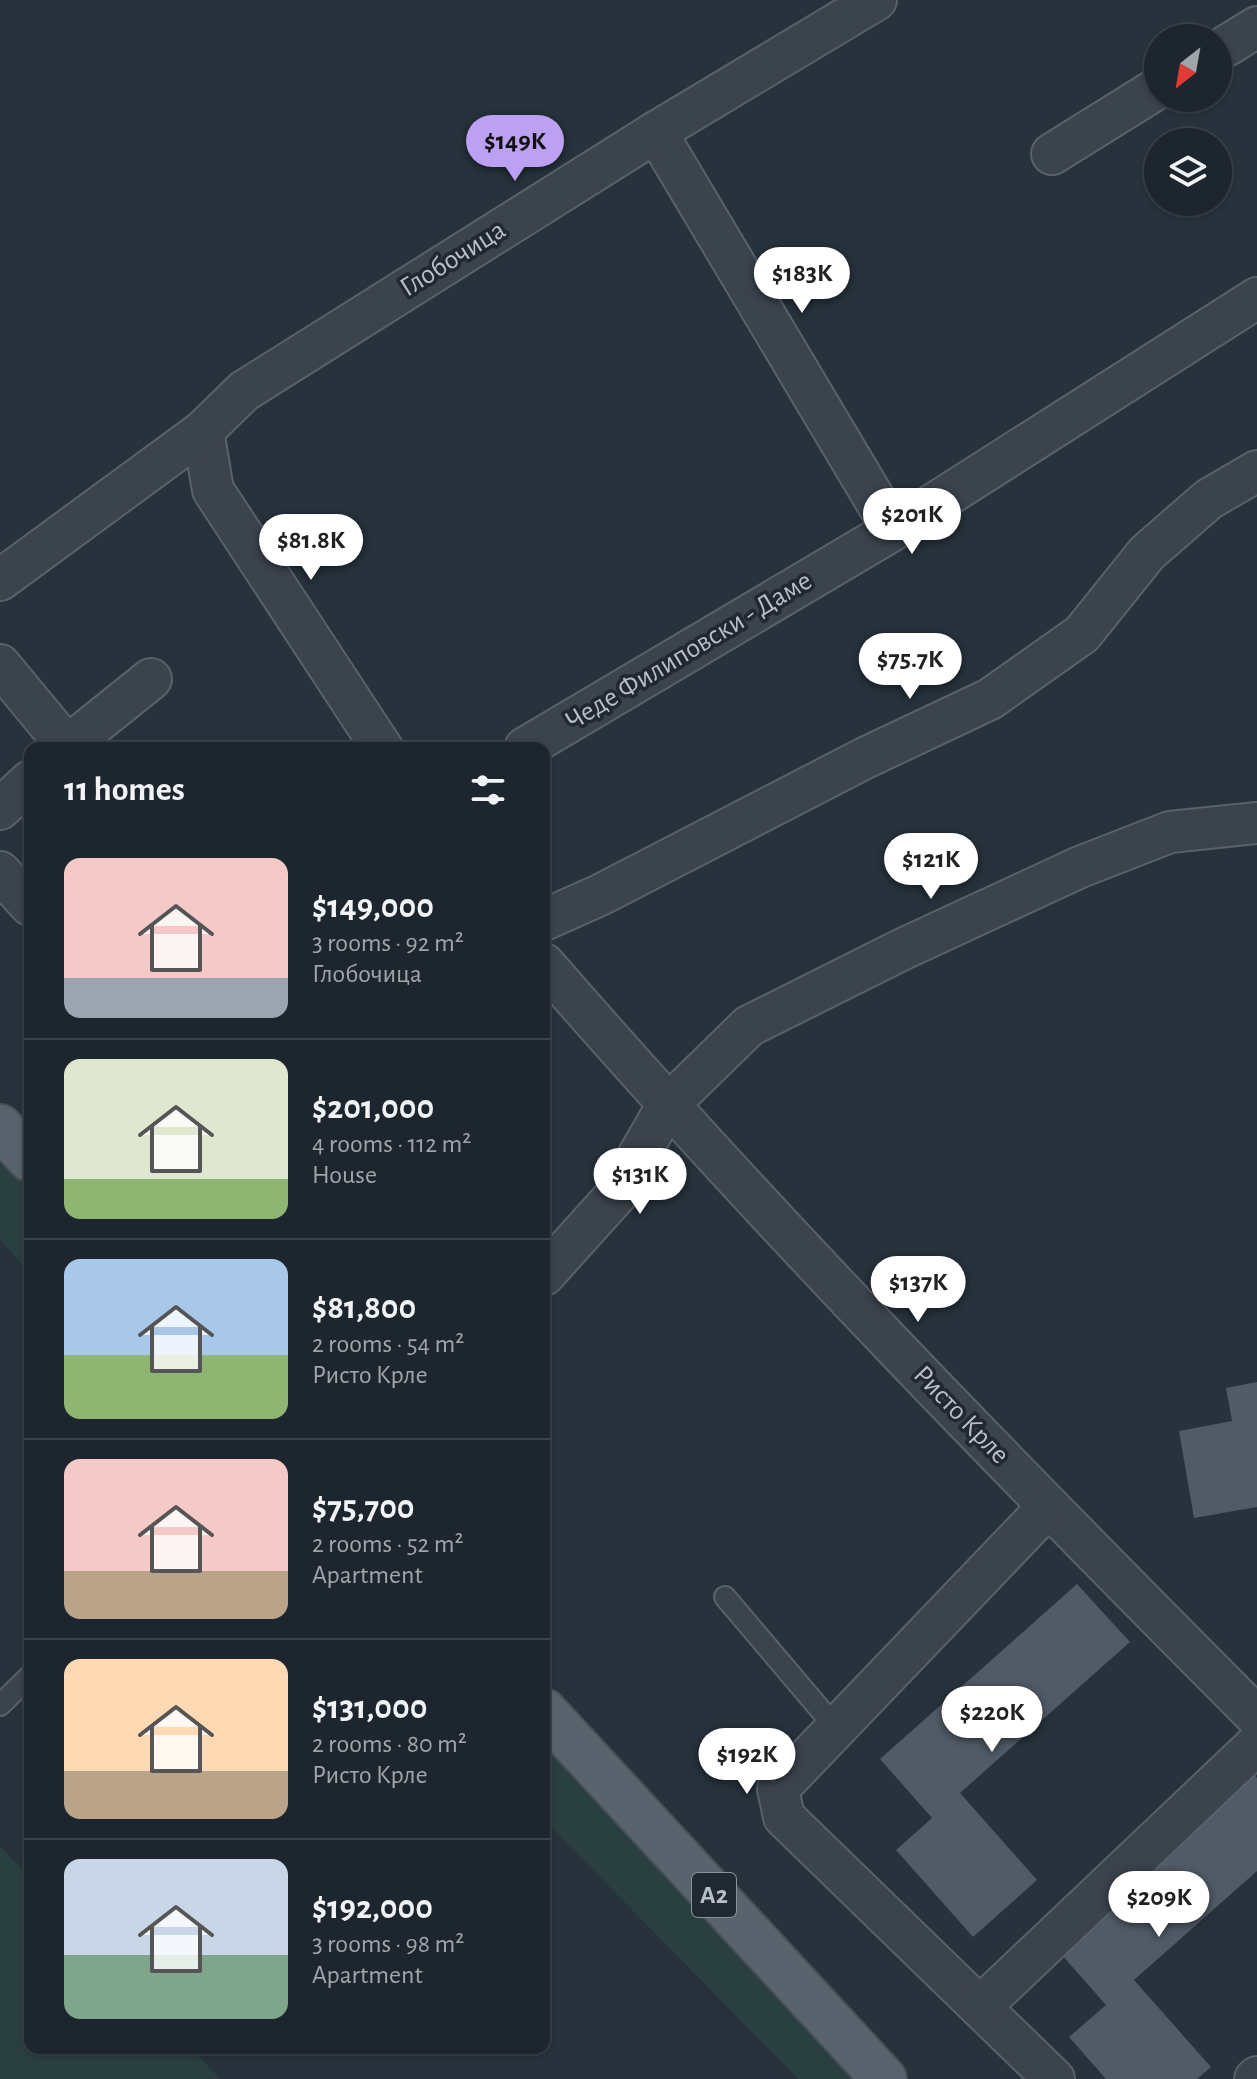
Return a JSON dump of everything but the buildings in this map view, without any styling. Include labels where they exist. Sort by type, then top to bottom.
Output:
[{"type":"main road","points":[[0,1127],[24,1153]]},
{"type":"main road","name":"A2","points":[[550,1717],[884,2079]]},
{"type":"street","name":"Глобочица","points":[[0,580],[203,431],[244,391],[656,132],[876,0]]},
{"type":"street","points":[[1232,42],[1257,27]]},
{"type":"street","points":[[1052,154],[1144,97]]},
{"type":"street","points":[[656,132],[893,530]]},
{"type":"street","name":"Чеде Филиповски - Даме","points":[[535,742],[893,530],[1257,298]]},
{"type":"street","points":[[203,431],[213,490],[378,742]]},
{"type":"street","points":[[550,917],[600,895],[865,758],[990,699],[1082,634],[1147,553],[1209,499],[1257,471]]},
{"type":"street","points":[[0,665],[62,742]]},
{"type":"street","points":[[72,742],[151,679]]},
{"type":"street","points":[[0,809],[24,787]]},
{"type":"street","points":[[550,1268],[616,1195],[667,1106],[749,1026],[903,949],[1080,867],[1170,832],[1257,823]]},
{"type":"street","points":[[0,872],[24,898]]},
{"type":"street","name":"Ристо Крле","points":[[550,971],[667,1106],[1048,1507],[1257,1717]]},
{"type":"street","points":[[1048,1507],[778,1789],[784,1817],[1054,2079]]},
{"type":"street","points":[[980,2007],[1257,1744]]},
{"type":"lane","points":[[725,1597],[836,1728]]},
{"type":"lane","points":[[0,1705],[24,1682]]},
{"type":"green space","points":[[0,1128],[24,1153],[24,1267],[0,1239]]},
{"type":"green space","points":[[550,1717],[884,2079],[798,2079],[550,1826]]},
{"type":"green space","points":[[0,1846],[24,1872],[24,2054],[197,2054],[220,2079],[0,2079]]}]
